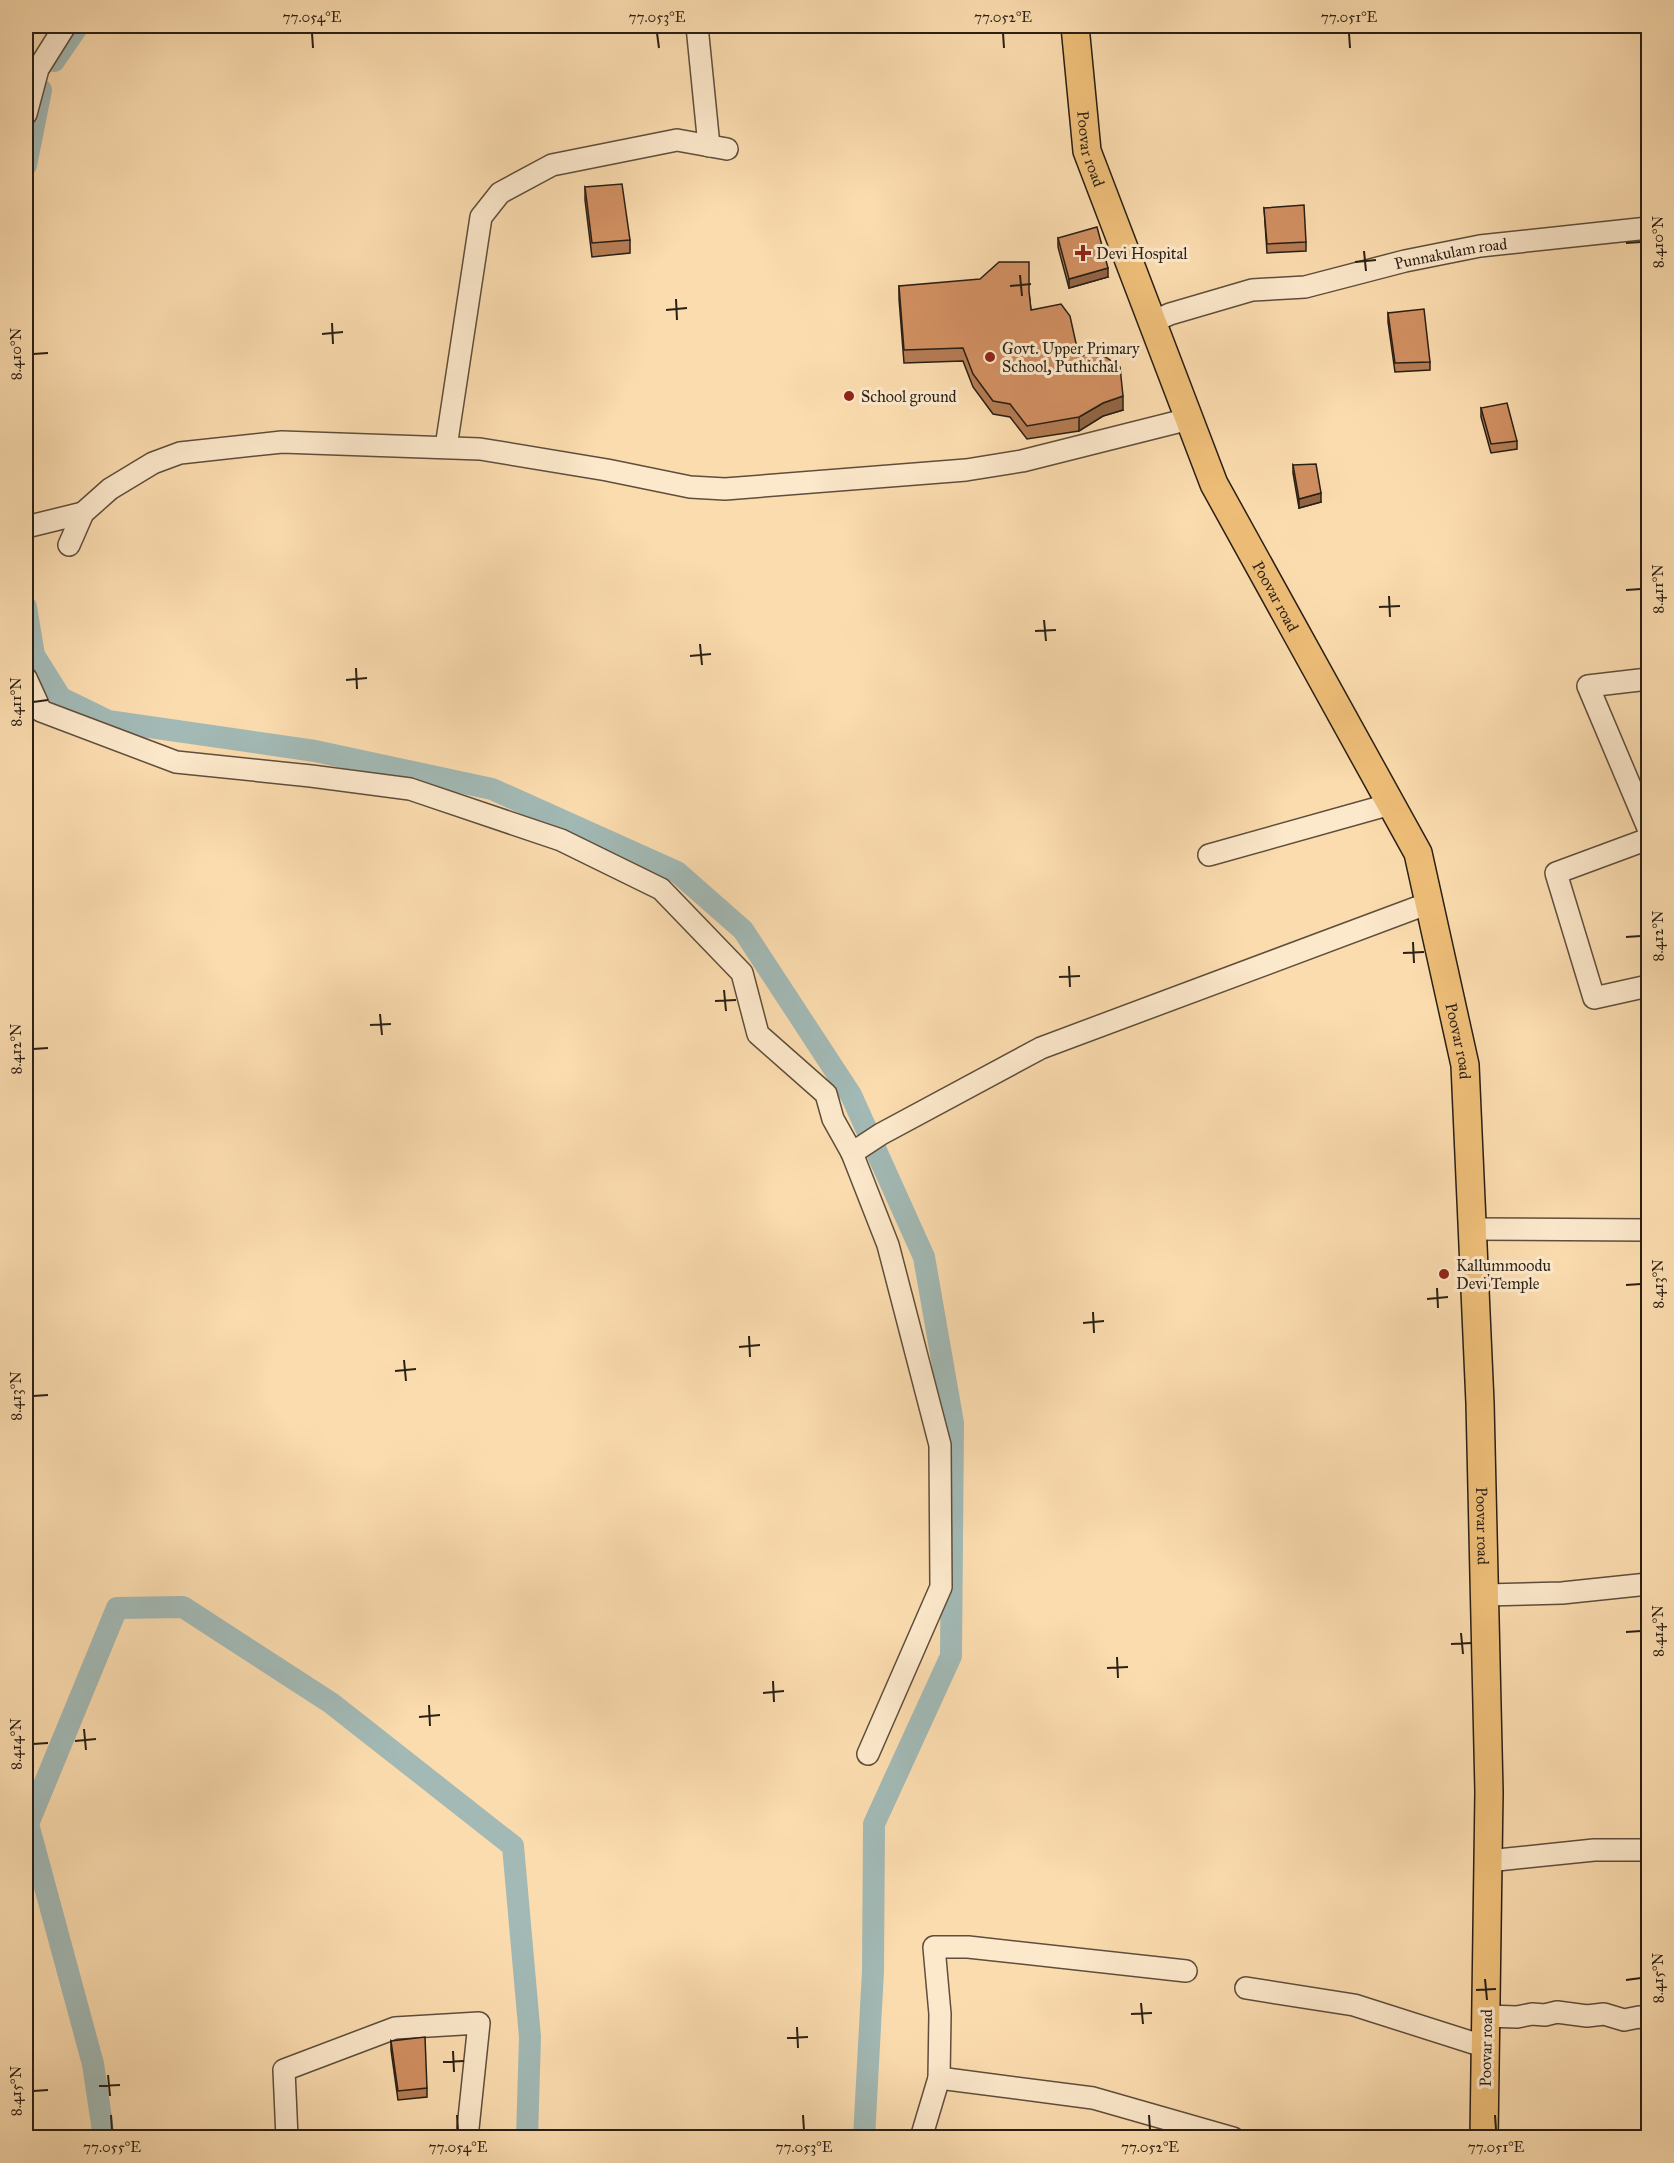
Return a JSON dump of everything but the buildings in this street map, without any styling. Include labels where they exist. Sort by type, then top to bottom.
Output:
[{"type":"main road","name":"Poovar road","points":[[1075,26],[1087,151],[1214,484],[1418,853],[1465,1065],[1480,1403],[1490,1792],[1484,2138]]},
{"type":"street","points":[[26,114],[38,69],[65,26]]},
{"type":"street","points":[[446,447],[482,216],[500,193],[552,165],[677,140],[718,148],[697,26]]},
{"type":"street","name":"Punnakulam road","points":[[1152,322],[1170,314],[1252,290],[1305,287],[1405,261],[1480,246],[1648,228]]},
{"type":"street","points":[[26,527],[83,513],[119,484],[153,463],[180,453],[282,442],[480,449],[607,470],[690,488],[725,489],[955,471],[1000,465],[1189,418]]},
{"type":"street","points":[[69,545],[83,513]]},
{"type":"street","points":[[26,678],[41,711],[176,762],[410,789],[561,840],[661,889],[742,973],[758,1034],[826,1094],[833,1119],[855,1151],[888,1245],[940,1445],[941,1587],[868,1754]]},
{"type":"street","points":[[1648,679],[1587,686],[1648,828]]},
{"type":"street","points":[[1209,855],[1391,804]]},
{"type":"street","points":[[1648,839],[1556,873],[1594,998],[1648,986]]},
{"type":"street","points":[[855,1151],[881,1134],[1041,1047],[1429,903]]},
{"type":"street","points":[[1473,1229],[1648,1230]]},
{"type":"street","points":[[1485,1595],[1562,1593],[1648,1584]]},
{"type":"street","points":[[1488,1861],[1594,1850],[1648,1850]]},
{"type":"street","points":[[921,2138],[939,2078],[940,2014],[934,1947],[968,1947],[1186,1971]]},
{"type":"street","points":[[1246,1988],[1354,2005],[1485,2047]]},
{"type":"street","points":[[1486,2016],[1517,2017],[1557,2012],[1587,2016],[1604,2014],[1624,2020],[1640,2017],[1648,2019]]},
{"type":"street","points":[[287,2138],[284,2070],[395,2028],[479,2022],[467,2138]]},
{"type":"street","points":[[939,2078],[1093,2098],[1233,2138]]},
{"type":"waterway","points":[[54,61],[78,26]]},
{"type":"waterway","points":[[26,165],[41,90]]},
{"type":"waterway","points":[[26,607],[34,655],[61,698],[108,721],[315,751],[492,789],[677,872],[743,930],[851,1095],[924,1257],[953,1423],[951,1656],[874,1824],[873,1971],[864,2138]]},
{"type":"waterway","points":[[104,2138],[93,2064],[28,1824],[117,1608],[183,1607],[331,1703],[513,1846],[530,2037],[527,2138]]},
{"type":"place","name":"Devi Hospital","points":[[1083,253]]},
{"type":"place","name":"Govt. Upper Primary School, Puthichal","points":[[990,357]]},
{"type":"place","name":"School ground","points":[[849,396]]},
{"type":"place","name":"Kallummoodu Devi Temple","points":[[1444,1274]]}]
